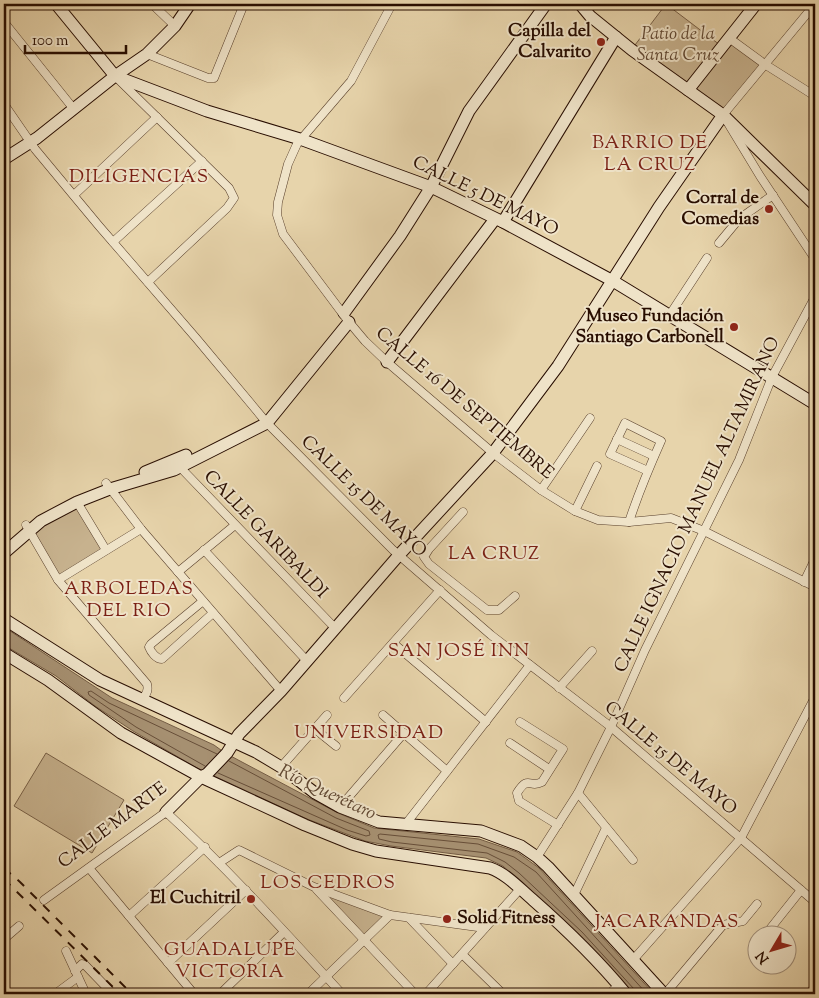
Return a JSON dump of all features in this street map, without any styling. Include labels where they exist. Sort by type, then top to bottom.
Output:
[{"type":"street","points":[[56,4],[104,64],[229,188],[234,198],[227,208],[148,282]]},
{"type":"street","points":[[152,4],[173,24]]},
{"type":"street","points":[[116,76],[173,24],[184,4]]},
{"type":"street","points":[[4,159],[30,142],[147,54],[190,4]]},
{"type":"street","points":[[147,54],[208,78],[214,78],[244,4]]},
{"type":"street","name":"CALLE 16 DE SEPTIEMBRE","points":[[392,4],[351,81],[297,144],[288,164],[281,188],[278,215],[283,234],[346,317],[387,362],[494,453],[541,490],[575,511],[598,520],[629,522],[671,518],[704,532],[815,587]]},
{"type":"street","points":[[4,545],[74,496],[142,473],[177,464],[265,420],[346,317],[431,187],[469,111],[546,4]]},
{"type":"street","points":[[580,4],[590,16],[616,37],[723,115],[815,205]]},
{"type":"street","points":[[688,90],[756,4]]},
{"type":"street","points":[[723,115],[815,4]]},
{"type":"street","points":[[4,22],[73,108]]},
{"type":"street","points":[[387,362],[499,221],[616,37]]},
{"type":"street","points":[[729,38],[766,65],[815,96]]},
{"type":"street","name":"CALLE 5 DE MAYO","points":[[116,76],[207,110],[300,139],[431,187],[613,281],[815,404]]},
{"type":"street","name":"CALLE 15 DE MAYO","points":[[4,104],[30,142],[265,420],[398,555],[491,635],[611,727],[815,902]]},
{"type":"street","points":[[723,115],[815,259]]},
{"type":"street","name":"CALLE MARTE","points":[[44,900],[166,812],[204,776],[227,753],[233,742],[281,690],[398,555],[494,453],[558,366],[659,207],[723,115]]},
{"type":"street","points":[[74,195],[156,117]]},
{"type":"street","points":[[113,242],[202,161]]},
{"type":"street","points":[[719,243],[739,219],[773,195]]},
{"type":"street","points":[[669,316],[707,258]]},
{"type":"street","name":"CALLE IGNACIO MANUEL ALTAMIRANO","points":[[537,857],[578,792],[611,727],[645,650],[739,460],[772,377],[815,298]]},
{"type":"street","points":[[541,490],[590,418]]},
{"type":"street","points":[[629,522],[661,441],[625,423],[610,454],[648,471]]},
{"type":"street","points":[[617,439],[654,456]]},
{"type":"street","name":"CALLE GARIBALDI","points":[[177,464],[335,628]]},
{"type":"street","points":[[575,511],[597,466]]},
{"type":"street","points":[[4,553],[28,528],[108,486]]},
{"type":"street","points":[[108,486],[141,529],[181,570],[203,601],[281,690]]},
{"type":"street","points":[[77,502],[106,550]]},
{"type":"street","points":[[463,512],[428,549],[424,557],[471,599],[487,610],[495,611],[516,596]]},
{"type":"street","points":[[181,570],[235,525]]},
{"type":"street","points":[[28,528],[58,580],[147,684],[147,694],[141,700]]},
{"type":"street","points":[[58,580],[141,529]]},
{"type":"street","points":[[204,550],[306,661]]},
{"type":"street","points":[[804,582],[815,558]]},
{"type":"street","points":[[344,698],[440,590]]},
{"type":"street","points":[[463,610],[471,599]]},
{"type":"street","points":[[203,601],[151,644],[149,647],[157,658],[162,660],[213,613]]},
{"type":"street","points":[[191,610],[202,623]]},
{"type":"street","points":[[4,618],[100,680],[256,752],[282,767],[315,793],[340,807],[370,820],[405,825],[481,831],[521,846],[537,857],[574,895],[664,994],[723,925],[743,921],[757,904]]},
{"type":"street","points":[[393,643],[486,722]]},
{"type":"street","points":[[559,688],[592,651]]},
{"type":"street","points":[[4,653],[48,680],[121,733],[305,825],[352,844],[376,851],[490,868],[506,876],[586,950],[622,990],[609,994]]},
{"type":"street","points":[[405,825],[530,665]]},
{"type":"street","points":[[633,960],[741,838],[815,697]]},
{"type":"street","points":[[282,767],[327,715]]},
{"type":"street","points":[[383,716],[446,771]]},
{"type":"street","points":[[520,722],[563,748],[542,782],[539,784],[524,783],[516,794],[519,801],[558,825]]},
{"type":"street","points":[[315,729],[336,746]]},
{"type":"street","points":[[340,807],[404,734]]},
{"type":"street","points":[[510,743],[549,769]]},
{"type":"street","points":[[578,792],[633,860]]},
{"type":"street","points":[[166,812],[246,890],[342,994]]},
{"type":"street","points":[[574,895],[606,828]]},
{"type":"street","points":[[129,916],[204,847]]},
{"type":"street","points":[[219,863],[239,850],[314,887],[390,915],[485,928]]},
{"type":"street","points":[[89,868],[194,994]]},
{"type":"street","points":[[314,887],[414,994]]},
{"type":"street","points":[[426,994],[520,889]]},
{"type":"street","points":[[168,964],[246,890]]},
{"type":"street","points":[[772,926],[801,890]]},
{"type":"street","points":[[308,994],[390,915]]},
{"type":"street","points":[[409,918],[453,964]]},
{"type":"street","points":[[4,939],[19,926]]},
{"type":"street","points":[[220,994],[284,932]]},
{"type":"street","points":[[66,950],[86,994]]},
{"type":"street","points":[[462,954],[500,991],[500,994]]},
{"type":"street","points":[[56,994],[77,974],[82,964],[113,994]]},
{"type":"street","points":[[809,994],[815,986]]},
{"type":"green space","name":"Patio de la Santa Cruz","points":[[666,4],[720,45],[688,86],[635,45]]},
{"type":"green space","points":[[729,38],[766,65],[723,115],[688,90]]},
{"type":"green space","points":[[76,506],[102,549],[59,576],[34,531]]},
{"type":"green space","points":[[46,753],[124,800],[92,853],[14,806]]},
{"type":"green space","points":[[318,890],[385,916],[365,937]]},
{"type":"water","points":[[4,627],[112,698],[214,745],[225,753],[338,813],[374,828],[479,839],[517,852],[539,868],[654,994],[632,994],[579,936],[503,866],[486,858],[365,841],[307,819],[199,769],[133,731],[95,706],[56,676],[4,645]]},
{"type":"railway","points":[[4,868],[132,994]]},
{"type":"railway","points":[[4,879],[120,994]]},
{"type":"place","name":"Capilla del Calvarito","points":[[601,42]]},
{"type":"place","name":"Corral de Comedias","points":[[769,209]]},
{"type":"place","name":"Museo Fundación Santiago Carbonell","points":[[734,327]]},
{"type":"place","name":"El Cuchitril","points":[[251,899]]},
{"type":"place","name":"Solid Fitness","points":[[447,919]]},
{"type":"district","name":"BARRIO DE LA CRUZ","points":[[650,154]]},
{"type":"district","name":"DILIGENCIAS","points":[[139,177]]},
{"type":"district","name":"LA CRUZ","points":[[494,554]]},
{"type":"district","name":"ARBOLEDAS DEL RIO","points":[[129,600]]},
{"type":"district","name":"SAN JOSÉ INN","points":[[459,651]]},
{"type":"district","name":"UNIVERSIDAD","points":[[369,733]]},
{"type":"district","name":"LOS CEDROS","points":[[328,883]]},
{"type":"district","name":"JACARANDAS","points":[[667,922]]},
{"type":"district","name":"GUADALUPE VICTORIA","points":[[230,961]]},
{"type":"water label","name":"Río Querétaro","points":[[327,793]]}]
